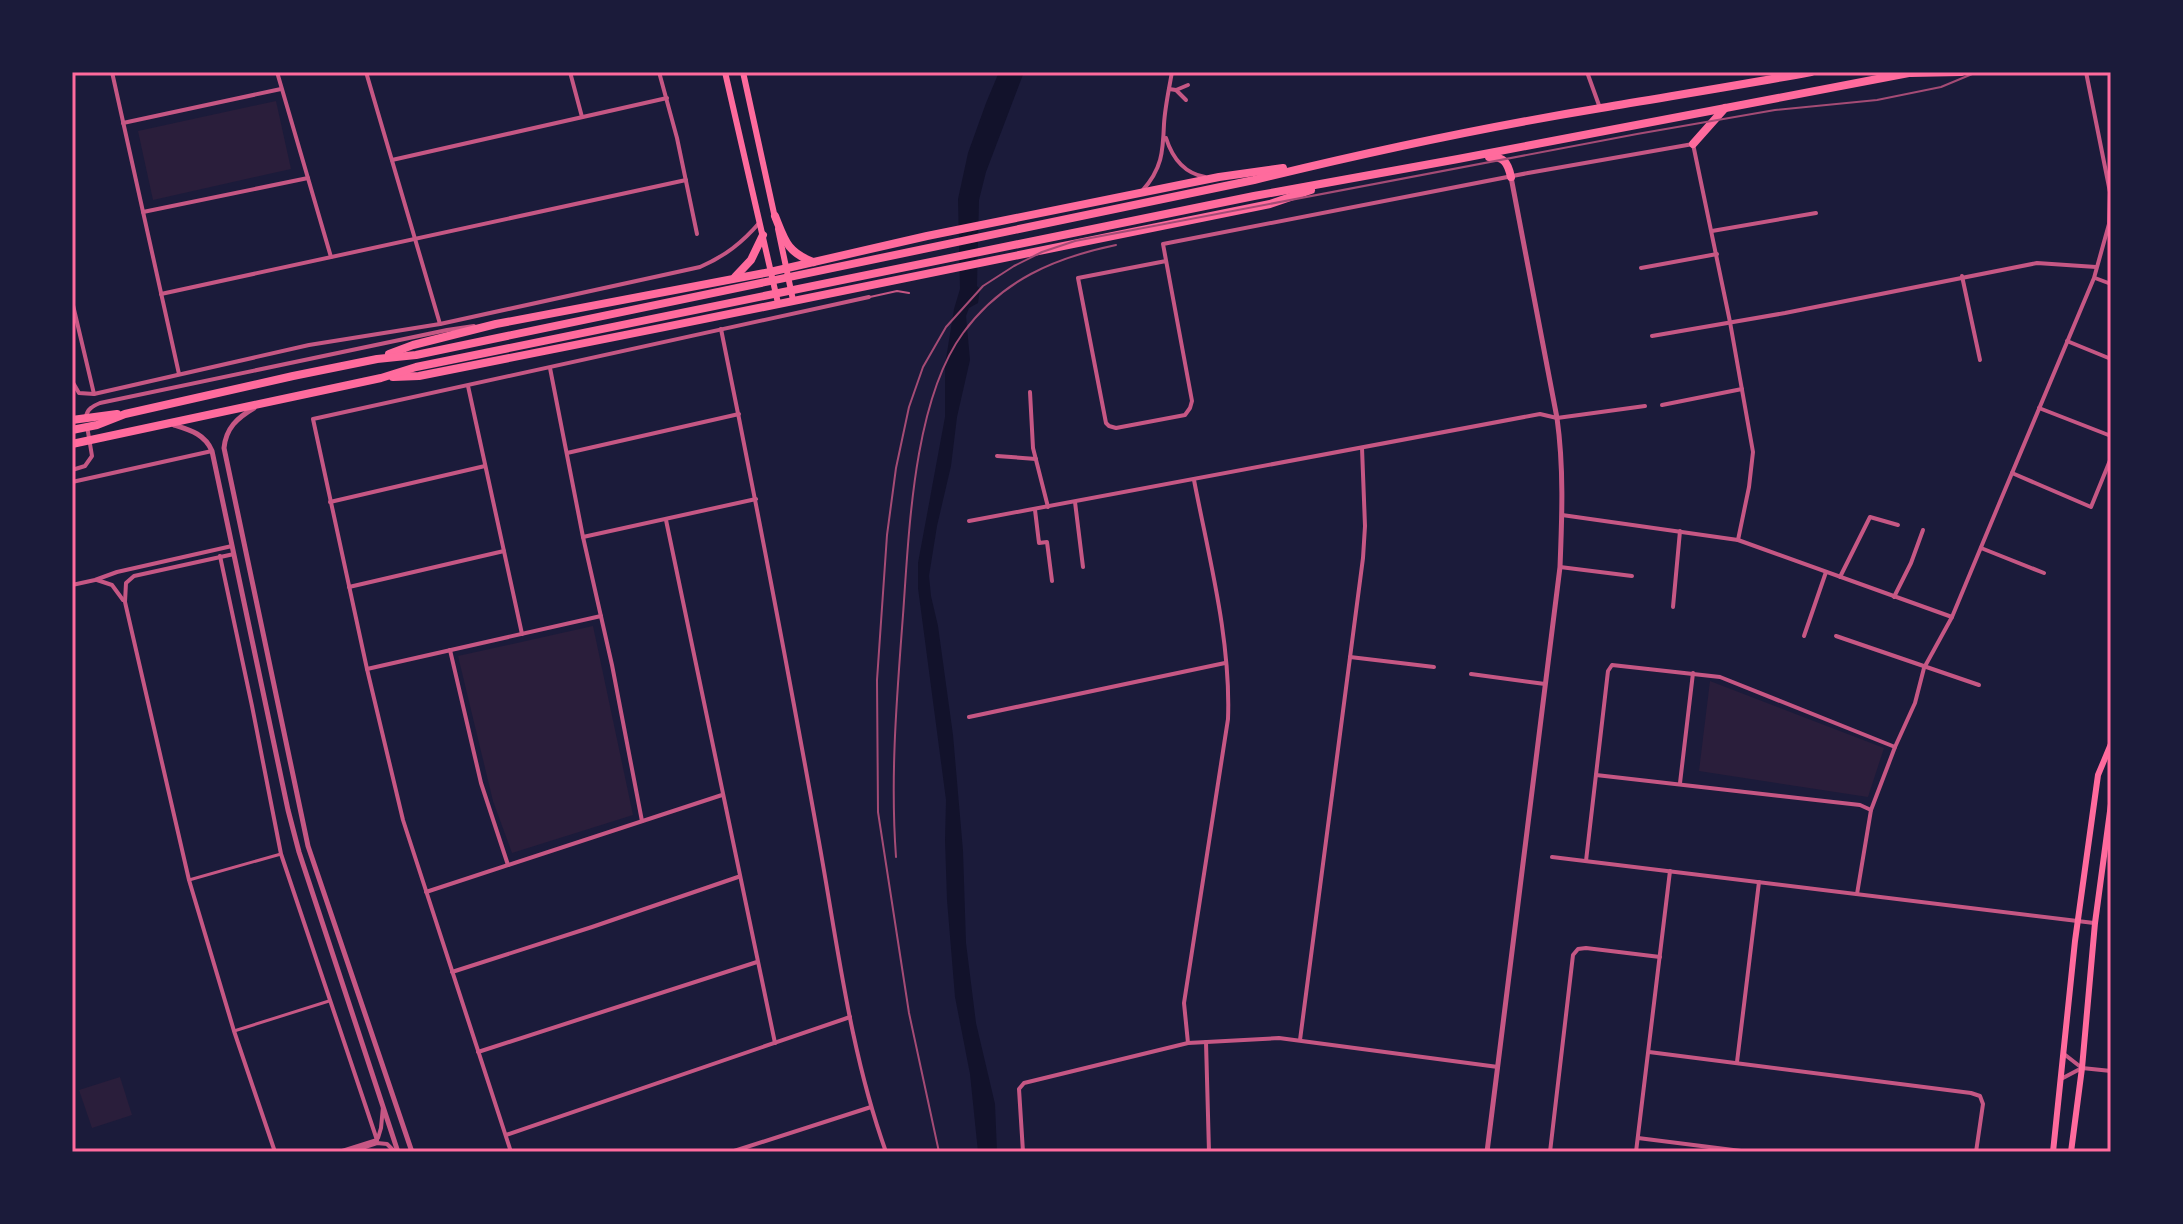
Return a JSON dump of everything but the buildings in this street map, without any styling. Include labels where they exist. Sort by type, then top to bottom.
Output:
[{"type":"highway","points":[[72,420],[125,414],[377,359],[416,355],[1337,160],[1600,108],[1807,72]]},
{"type":"highway","points":[[72,444],[381,378],[416,367],[1254,196],[1910,73],[1961,72]]},
{"type":"highway","points":[[1693,144],[1726,107]]},
{"type":"highway","points":[[1458,159],[1498,156],[1505,160],[1511,177]]},
{"type":"highway","points":[[377,359],[413,345],[496,324],[786,269],[1141,192],[1337,160]]},
{"type":"highway","points":[[381,378],[419,376],[996,261],[1270,204],[1335,182]]},
{"type":"highway","points":[[775,216],[792,252],[814,263]]},
{"type":"highway","points":[[734,277],[751,260],[763,235]]},
{"type":"highway","points":[[840,291],[833,288],[826,278],[830,266],[841,257]]},
{"type":"highway","points":[[685,287],[705,292],[710,301],[708,312],[693,322]]},
{"type":"highway","points":[[72,430],[97,425],[125,414]]},
{"type":"main road","points":[[725,72],[778,303]]},
{"type":"main road","points":[[743,72],[793,300]]},
{"type":"main road","points":[[2053,1152],[2078,921],[2098,775],[2111,744]]},
{"type":"main road","points":[[2071,1152],[2111,804]]},
{"type":"street","points":[[112,72],[179,374]]},
{"type":"street","points":[[277,72],[331,257]]},
{"type":"street","points":[[366,72],[440,324]]},
{"type":"street","points":[[570,72],[582,117]]},
{"type":"street","points":[[659,72],[697,234]]},
{"type":"street","points":[[1172,72],[1164,128],[1171,153],[1188,171],[1203,177],[1219,177]]},
{"type":"street","points":[[1587,72],[1600,108]]},
{"type":"street","points":[[1857,894],[1871,810],[1915,703],[1924,668],[1952,617],[1981,548],[2094,278],[2110,225],[2110,192],[2086,72]]},
{"type":"street","points":[[1169,89],[1176,90],[1188,85]]},
{"type":"street","points":[[123,123],[282,89]]},
{"type":"street","points":[[1176,90],[1186,100]]},
{"type":"street","points":[[392,160],[667,98]]},
{"type":"street","points":[[1141,192],[1162,158],[1165,136]]},
{"type":"street","points":[[1166,261],[1078,278],[1106,423],[1116,428],[1185,415],[1192,401],[1163,244],[1693,144],[1717,254],[1753,452],[1738,540]]},
{"type":"street","points":[[1487,1152],[1560,567],[1562,515],[1562,451],[1511,177]]},
{"type":"street","points":[[143,212],[308,178]]},
{"type":"street","points":[[161,294],[686,180]]},
{"type":"street","points":[[1712,231],[1816,213]]},
{"type":"street","points":[[72,381],[79,393],[94,394],[309,345],[440,324],[700,267],[729,253],[760,222]]},
{"type":"street","points":[[1641,268],[1717,254]]},
{"type":"street","points":[[1652,336],[2037,263],[2096,267]]},
{"type":"street","points":[[1962,276],[1980,360]]},
{"type":"street","points":[[2094,278],[2111,284]]},
{"type":"street","points":[[511,1152],[403,820],[313,419],[869,297]]},
{"type":"street","points":[[72,301],[94,394]]},
{"type":"street","points":[[72,470],[85,466],[92,456],[86,412],[100,403],[447,330],[496,324]]},
{"type":"street","points":[[721,329],[756,499],[850,1017],[871,1107],[886,1152]]},
{"type":"street","points":[[2067,341],[2111,359]]},
{"type":"street","points":[[550,368],[642,821]]},
{"type":"street","points":[[468,386],[522,634]]},
{"type":"street","points":[[1662,405],[1743,389]]},
{"type":"street","points":[[1030,392],[1036,459],[1048,507]]},
{"type":"street","points":[[261,403],[232,424],[224,448],[308,846],[412,1152]]},
{"type":"street","points":[[969,521],[1540,414],[1557,418],[1645,406]]},
{"type":"street","points":[[2039,408],[2111,436]]},
{"type":"street","points":[[567,453],[739,414]]},
{"type":"street","points":[[169,423],[196,432],[209,443],[212,451],[299,852],[396,1152]]},
{"type":"street","points":[[1300,1040],[1364,542],[1362,448]]},
{"type":"street","points":[[72,482],[212,451]]},
{"type":"street","points":[[997,456],[1036,459]]},
{"type":"street","points":[[2012,473],[2091,507],[2111,458]]},
{"type":"street","points":[[330,502],[485,466]]},
{"type":"street","points":[[1188,1043],[1184,1003],[1228,719],[1229,686],[1194,479]]},
{"type":"street","points":[[583,537],[756,499]]},
{"type":"street","points":[[1075,502],[1083,567]]},
{"type":"street","points":[[1035,510],[1039,543],[1047,542],[1052,581]]},
{"type":"street","points":[[1562,515],[1738,540],[1952,617]]},
{"type":"street","points":[[1840,577],[1870,517],[1898,525]]},
{"type":"street","points":[[666,520],[775,1043]]},
{"type":"street","points":[[1894,597],[1923,530]]},
{"type":"street","points":[[1673,607],[1680,531]]},
{"type":"street","points":[[72,585],[232,546]]},
{"type":"street","points":[[1981,548],[2044,573]]},
{"type":"street","points":[[349,587],[504,551]]},
{"type":"street","points":[[234,554],[134,576],[126,583],[125,602],[189,880],[234,1031],[275,1152]]},
{"type":"street","points":[[220,556],[281,854],[381,1152]]},
{"type":"street","points":[[1560,567],[1632,576]]},
{"type":"street","points":[[1804,636],[1826,572]]},
{"type":"street","points":[[95,580],[112,585],[125,602]]},
{"type":"street","points":[[367,669],[601,616]]},
{"type":"street","points":[[1836,636],[1979,685]]},
{"type":"street","points":[[450,650],[487,805],[508,865]]},
{"type":"street","points":[[1350,657],[1434,667]]},
{"type":"street","points":[[969,717],[1225,663]]},
{"type":"street","points":[[1586,861],[1608,671],[1612,665],[1720,677],[1895,747]]},
{"type":"street","points":[[1680,783],[1693,673]]},
{"type":"street","points":[[1471,674],[1545,684]]},
{"type":"street","points":[[1596,775],[1860,805],[1871,810]]},
{"type":"street","points":[[426,892],[722,795]]},
{"type":"street","points":[[189,880],[281,854]]},
{"type":"street","points":[[1552,857],[2095,923]]},
{"type":"street","points":[[1636,1152],[1670,871]]},
{"type":"street","points":[[452,972],[739,876]]},
{"type":"street","points":[[1737,1064],[1759,882]]},
{"type":"street","points":[[1550,1152],[1573,955],[1578,949],[1586,948],[1660,957]]},
{"type":"street","points":[[478,1052],[757,962]]},
{"type":"street","points":[[234,1031],[331,1000]]},
{"type":"street","points":[[506,1135],[850,1017]]},
{"type":"street","points":[[1023,1152],[1018,1100],[1019,1089],[1024,1083],[1188,1043],[1279,1038],[1498,1067]]},
{"type":"street","points":[[1206,1042],[1209,1152]]},
{"type":"street","points":[[1649,1052],[1971,1093],[1980,1096],[1983,1104],[1976,1152]]},
{"type":"street","points":[[2064,1054],[2082,1068],[2111,1071]]},
{"type":"street","points":[[2061,1079],[2082,1068]]},
{"type":"street","points":[[377,1142],[383,1107]]},
{"type":"street","points":[[731,1152],[871,1107]]},
{"type":"street","points":[[1638,1138],[1749,1152]]},
{"type":"street","points":[[350,1152],[377,1142]]},
{"type":"street","points":[[339,1152],[377,1142],[387,1144],[396,1152]]},
{"type":"lane","points":[[869,297],[897,291],[909,293]]},
{"type":"shaded area","points":[[999,72],[1024,72],[986,172],[979,200],[977,286],[980,289],[978,303],[969,308],[966,316],[970,360],[929,576],[953,735],[963,851],[966,943],[976,1023],[995,1104],[997,1152],[978,1152],[970,1074],[955,997],[947,900],[946,800],[918,588],[918,563],[945,417],[945,365],[960,289],[958,199],[968,153]]},
{"type":"shaded area","points":[[276,101],[291,169],[153,200],[138,131]]},
{"type":"shaded area","points":[[593,626],[633,815],[512,853],[493,801],[458,656]]},
{"type":"shaded area","points":[[1710,681],[1884,748],[1868,797],[1699,771]]},
{"type":"shaded area","points":[[120,1077],[132,1115],[92,1128],[79,1090]]},
{"type":"tram line","points":[[939,1152],[909,1013],[878,812],[877,680],[887,535],[896,468],[909,407],[923,367],[946,327],[983,286],[1042,252],[1075,241],[1637,134],[1775,110],[1877,100],[1941,87],[1977,72]]},
{"type":"tram line","points":[[896,857],[895,736],[911,508],[916,469],[933,394],[946,361],[963,333],[1012,285],[1071,257],[1116,245]]}]
